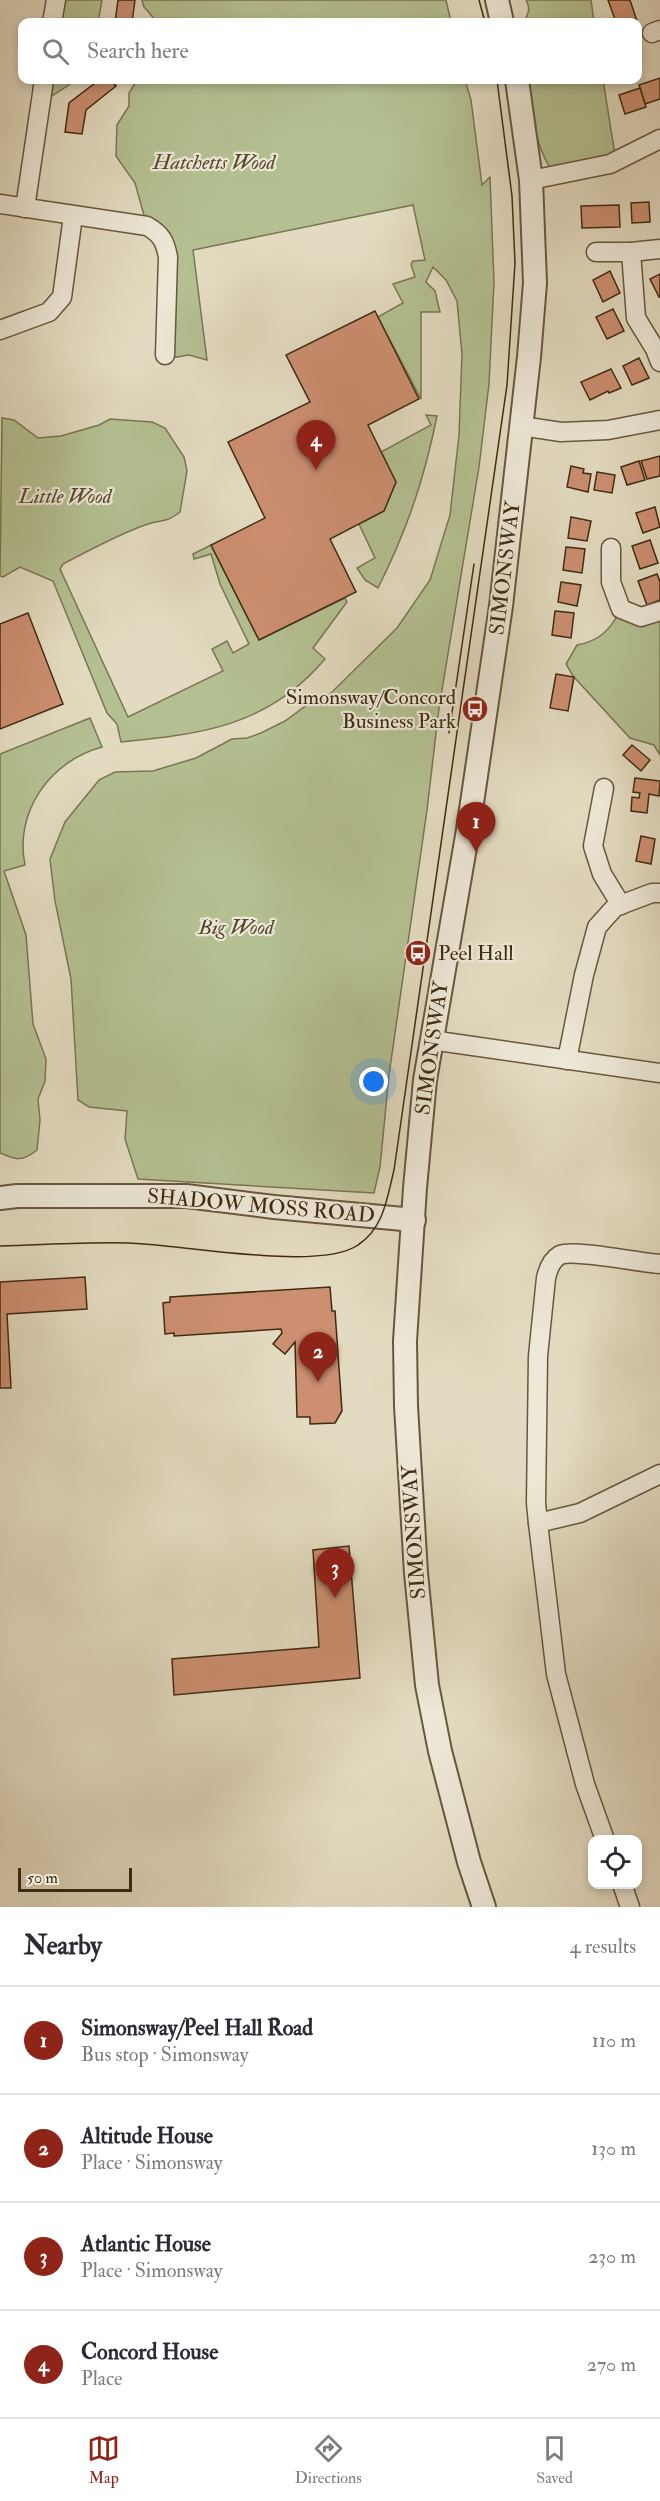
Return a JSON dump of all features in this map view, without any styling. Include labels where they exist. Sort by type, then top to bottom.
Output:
[{"type":"street","points":[[53,18],[56,0]]},
{"type":"street","points":[[497,0],[501,18]]},
{"type":"street","points":[[25,208],[43,84]]},
{"type":"street","name":"SIMONSWAY","points":[[484,1907],[469,1862],[440,1751],[427,1685],[416,1573],[406,1406],[405,1341],[425,1080],[468,830],[501,606],[535,283],[531,180],[518,84]]},
{"type":"street","points":[[531,180],[610,164],[660,139]]},
{"type":"street","points":[[0,204],[147,226],[158,232],[166,243],[168,257],[165,355]]},
{"type":"street","points":[[0,330],[49,312],[62,297],[73,216]]},
{"type":"street","points":[[596,252],[660,249]]},
{"type":"street","points":[[630,252],[636,318],[655,349],[660,362]]},
{"type":"street","points":[[521,426],[561,432],[608,430],[660,420]]},
{"type":"street","points":[[611,548],[611,582],[621,609],[641,617],[660,611]]},
{"type":"street","points":[[604,788],[593,846],[602,874],[621,905]]},
{"type":"street","points":[[567,1060],[584,975],[597,927],[615,907],[652,893],[660,893]]},
{"type":"street","points":[[431,1040],[660,1073]]},
{"type":"street","name":"SHADOW MOSS ROAD","points":[[0,1198],[17,1196],[186,1196],[414,1220]]},
{"type":"street","points":[[604,1835],[585,1784],[556,1674],[536,1503],[538,1356],[546,1278],[549,1266],[560,1256],[568,1253],[660,1264]]},
{"type":"street","points":[[538,1523],[580,1513],[660,1474]]},
{"type":"street","points":[[624,1889],[630,1907]]},
{"type":"green space","points":[[56,0],[102,0],[99,18],[53,18]]},
{"type":"green space","points":[[142,0],[446,0],[450,18],[154,18],[144,7]]},
{"type":"green space","points":[[526,0],[591,0],[593,18],[526,18],[528,3]]},
{"type":"green space","points":[[43,84],[70,84],[40,104]]},
{"type":"green space","name":"Big Wood","points":[[135,84],[466,84],[471,100],[482,185],[490,177],[494,282],[489,384],[479,467],[439,708],[427,810],[389,1075],[380,1167],[374,1193],[138,1179],[125,1139],[127,1111],[89,1107],[78,1100],[71,979],[55,901],[50,859],[65,822],[99,780],[115,772],[153,771],[196,758],[232,739],[247,738],[285,721],[307,705],[330,694],[397,628],[430,580],[450,515],[459,435],[462,354],[457,301],[446,280],[433,267],[426,282],[435,291],[440,312],[421,312],[421,399],[378,317],[403,303],[393,284],[415,277],[411,264],[413,261],[425,260],[413,205],[193,250],[207,360],[189,355],[171,358],[168,257],[147,226],[135,183],[116,156],[117,125],[129,106],[129,93]]},
{"type":"green space","points":[[526,84],[604,84],[616,161],[555,175],[538,142]]},
{"type":"green space","points":[[426,415],[437,416],[426,462],[398,546],[378,588],[365,580],[357,568],[375,558],[359,524],[384,511],[396,482],[381,452],[431,425]]},
{"type":"green space","name":"Little Wood","points":[[2,418],[14,420],[38,438],[61,436],[99,425],[110,419],[152,422],[165,428],[184,457],[187,471],[180,512],[170,519],[151,523],[114,538],[63,564],[60,569],[128,717],[223,671],[212,649],[227,641],[233,653],[249,644],[220,584],[211,554],[194,559],[193,554],[211,545],[259,640],[345,598],[347,602],[313,648],[325,659],[281,699],[257,713],[207,730],[121,742],[117,724],[107,713],[53,581],[20,567],[3,577],[0,576]]},
{"type":"green space","points":[[621,609],[660,611],[660,755],[654,745],[630,738],[573,676],[566,664],[577,645],[604,633]]},
{"type":"green space","points":[[90,718],[102,747],[66,764],[40,791],[25,826],[23,845],[25,865],[4,871],[26,935],[33,1024],[46,1059],[45,1081],[38,1099],[40,1120],[37,1150],[27,1157],[15,1158],[0,1153],[0,754]]},
{"type":"building","points":[[118,0],[135,0],[133,18],[116,18]]},
{"type":"building","points":[[608,0],[630,0],[636,18],[615,18]]},
{"type":"building","points":[[660,78],[660,99],[645,104],[639,85]]},
{"type":"building","points":[[94,84],[114,84],[116,86],[86,110],[82,134],[65,132],[69,103]]},
{"type":"building","points":[[640,88],[646,107],[625,114],[619,95]]},
{"type":"building","points":[[649,202],[650,222],[632,223],[631,203]]},
{"type":"building","points":[[619,205],[620,227],[582,228],[581,206]]},
{"type":"building","points":[[610,271],[620,293],[603,302],[593,280]]},
{"type":"building","points":[[660,274],[660,297],[659,297],[650,279]]},
{"type":"building","points":[[613,309],[624,331],[607,339],[596,317]]},
{"type":"building","points":[[375,311],[419,399],[368,425],[396,482],[384,511],[330,539],[356,592],[259,640],[211,545],[265,518],[228,442],[310,402],[286,355]]},
{"type":"building","points":[[639,358],[649,378],[632,385],[623,366]]},
{"type":"building","points":[[611,369],[621,388],[609,393],[608,391],[590,400],[581,382]]},
{"type":"building","points":[[660,456],[660,476],[647,479],[641,461]]},
{"type":"building","points":[[639,461],[645,480],[627,485],[621,467]]},
{"type":"building","points":[[571,466],[584,469],[583,473],[591,474],[588,492],[567,487]]},
{"type":"building","points":[[597,472],[615,475],[612,493],[594,490]]},
{"type":"building","points":[[655,507],[660,527],[643,533],[636,513]]},
{"type":"building","points":[[571,517],[591,521],[587,541],[568,538]]},
{"type":"building","points":[[650,540],[658,563],[640,569],[632,546]]},
{"type":"building","points":[[566,547],[585,549],[582,573],[563,570]]},
{"type":"building","points":[[657,574],[660,582],[660,600],[647,605],[638,581]]},
{"type":"building","points":[[561,582],[581,585],[577,606],[558,602]]},
{"type":"building","points":[[555,611],[574,613],[571,638],[552,635]]},
{"type":"building","points":[[28,613],[63,704],[0,729],[0,624]]},
{"type":"building","points":[[556,674],[574,677],[568,711],[550,708]]},
{"type":"building","points":[[632,745],[650,760],[641,771],[623,755]]},
{"type":"building","points":[[635,778],[660,781],[659,796],[649,794],[647,813],[631,811],[632,797],[639,798],[640,793],[633,792]]},
{"type":"building","points":[[641,836],[655,839],[651,864],[636,861]]},
{"type":"building","points":[[85,1277],[87,1309],[7,1314],[11,1388],[0,1388],[0,1282]]},
{"type":"building","points":[[330,1287],[332,1311],[335,1311],[342,1411],[335,1423],[310,1424],[310,1417],[297,1417],[295,1342],[285,1354],[273,1344],[282,1333],[281,1329],[174,1336],[174,1333],[165,1334],[163,1303],[170,1302],[170,1297]]},
{"type":"building","points":[[349,1546],[360,1678],[174,1695],[172,1659],[319,1647],[313,1550]]},
{"type":"tram line","points":[[479,0],[484,18]]},
{"type":"tram line","points":[[0,1246],[128,1243],[248,1254],[313,1256],[339,1253],[358,1245],[374,1230],[383,1212],[394,1170],[507,385],[515,263],[512,196],[498,84]]},
{"type":"tram line","points":[[449,733],[474,564]]},
{"type":"place","name":"Concord House","points":[[316,470]]},
{"type":"place","name":"Simonsway/Concord Business Park","points":[[475,709]]},
{"type":"place","name":"Simonsway/Peel Hall Road","points":[[476,852]]},
{"type":"place","name":"Peel Hall","points":[[418,953]]},
{"type":"place","name":"Altitude House","points":[[318,1382]]},
{"type":"place","name":"Atlantic House","points":[[335,1598]]},
{"type":"park label","name":"Hatchetts Wood","points":[[214,162]]}]
